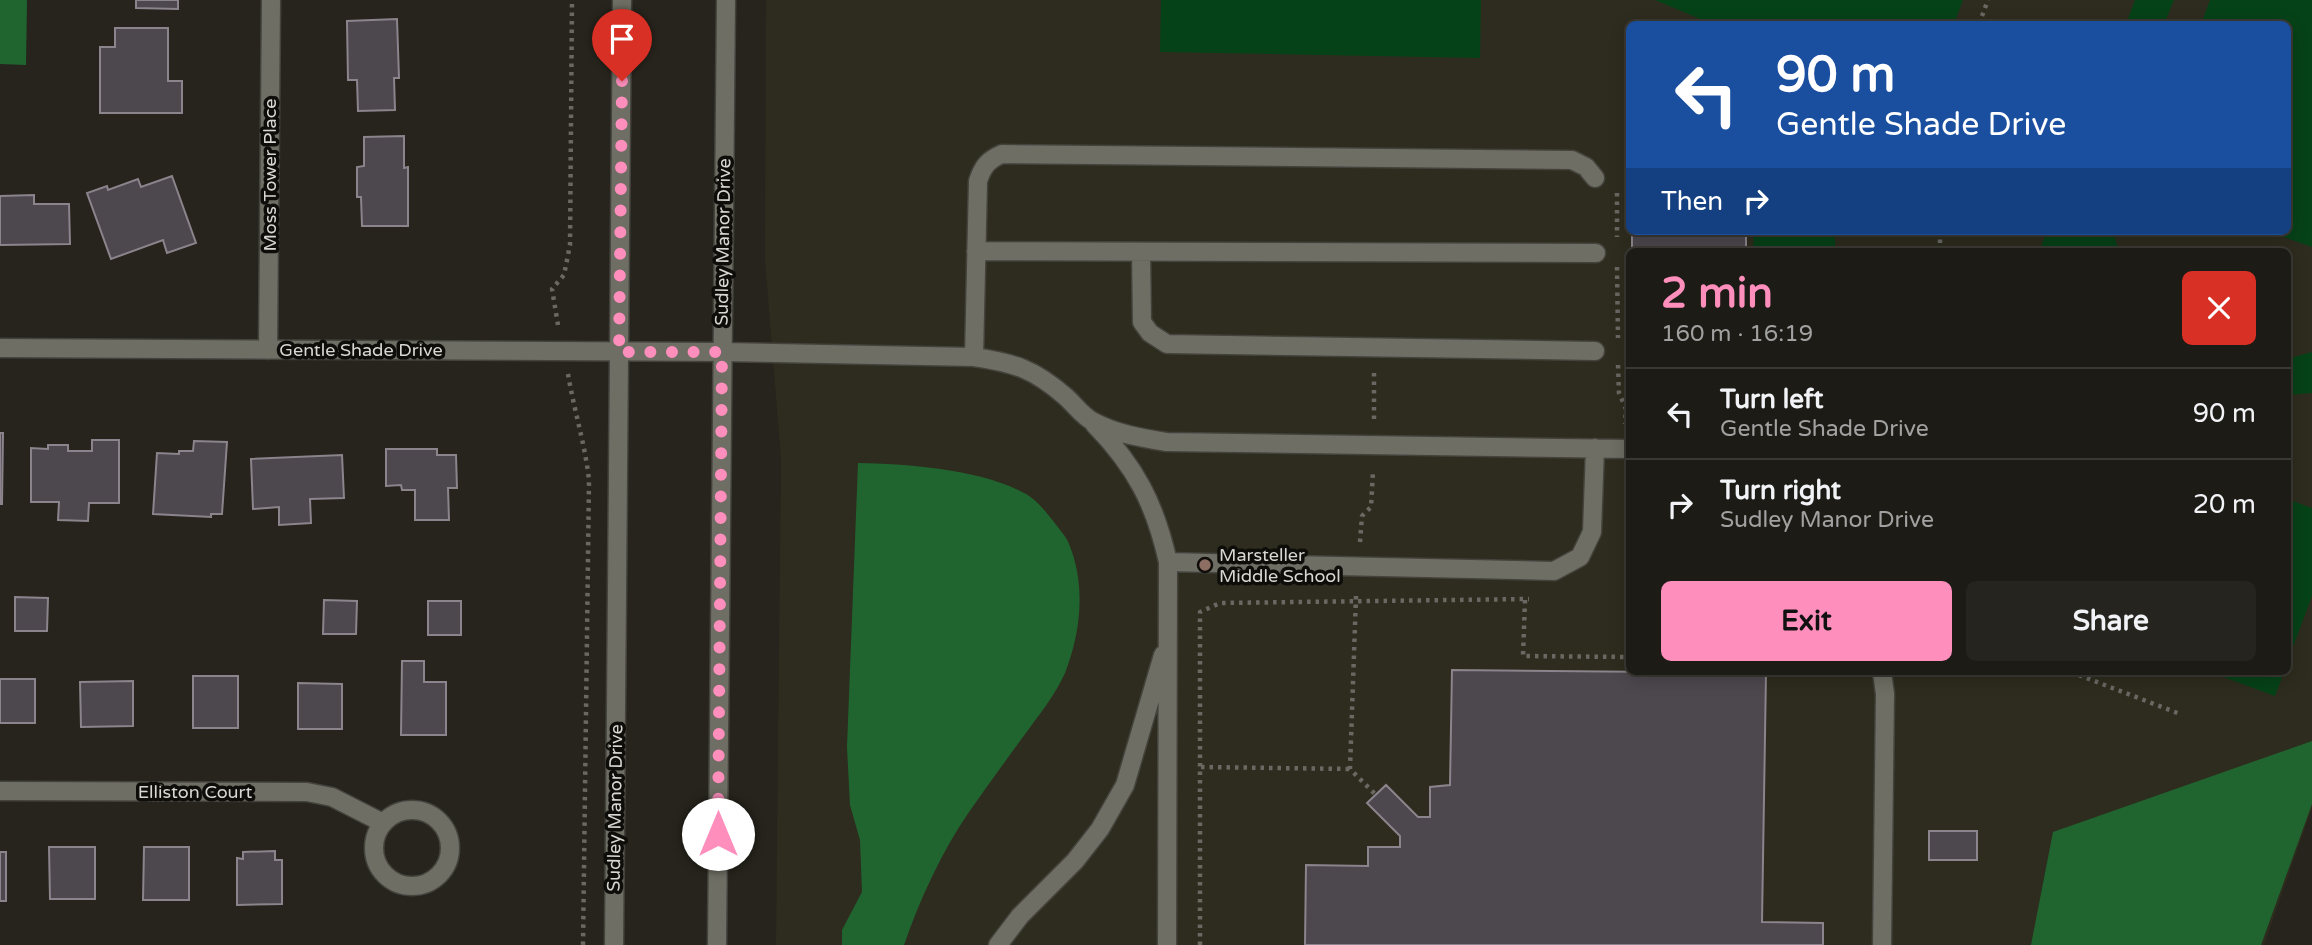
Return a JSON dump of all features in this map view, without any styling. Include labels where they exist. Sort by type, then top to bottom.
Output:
[{"type":"main road","name":"Moss Tower Place","points":[[268,349],[271,0]]},
{"type":"main road","name":"Sudley Manor Drive","points":[[614,945],[622,0]]},
{"type":"main road","name":"Sudley Manor Drive","points":[[717,945],[726,0]]},
{"type":"main road","points":[[974,357],[978,181],[983,167],[1002,153],[1572,160],[1586,167],[1595,178]]},
{"type":"main road","points":[[976,251],[1595,253]]},
{"type":"main road","points":[[1141,252],[1142,322],[1150,334],[1167,344],[1595,351]]},
{"type":"main road","name":"Gentle Shade Drive","points":[[0,348],[722,352],[974,357],[1026,368],[1064,395],[1113,443],[1149,498],[1162,533],[1168,562],[1169,635],[1167,945]]},
{"type":"main road","points":[[1092,422],[1133,436],[1167,442],[1626,449]]},
{"type":"main road","points":[[1168,562],[1554,571],[1580,557],[1592,532],[1595,448]]},
{"type":"main road","points":[[999,945],[1020,916],[1075,861],[1100,829],[1125,785],[1169,635]]},
{"type":"main road","points":[[1882,675],[1885,694],[1882,945]]},
{"type":"main road","name":"Elliston Court","points":[[0,791],[307,792],[332,797],[383,823]]},
{"type":"main road","points":[[409,810],[423,812],[438,820],[449,836],[450,850],[443,870],[432,880],[419,886],[398,884],[384,874],[375,858],[374,841],[383,823],[394,814],[409,810]]},
{"type":"path","points":[[552,289],[564,275],[570,245],[572,0]]},
{"type":"path","points":[[1980,21],[1988,0]]},
{"type":"path","points":[[575,418],[585,444],[589,480],[583,945]]},
{"type":"path","points":[[1200,945],[1200,612],[1220,603],[1356,599]]},
{"type":"path","points":[[1525,600],[1524,656],[1626,657]]},
{"type":"path","points":[[2079,675],[2180,713]]},
{"type":"path","points":[[1168,767],[1350,769]]},
{"type":"shaded area","name":"Marsteller Middle School","points":[[766,0],[2312,0],[2312,808],[2264,945],[776,945],[781,459],[765,260]]},
{"type":"green space","points":[[0,0],[27,0],[26,65],[0,64]]},
{"type":"green space","points":[[1161,0],[1481,0],[1480,58],[1160,52]]},
{"type":"green space","points":[[1655,0],[1963,0],[1955,21],[1705,21]]},
{"type":"green space","points":[[2135,0],[2174,0],[2165,21],[2127,21]]},
{"type":"green space","points":[[2210,0],[2312,0],[2312,247],[2278,235],[2291,235],[2291,21],[2202,21]]},
{"type":"green space","points":[[1754,235],[1835,235],[1835,248],[1753,248]]},
{"type":"green space","points":[[2045,235],[2114,235],[2118,248],[2041,248]]},
{"type":"green space","points":[[2312,352],[2312,393],[2291,395],[2291,358]]},
{"type":"green space","points":[[858,463],[965,473],[986,478],[1028,495],[1044,510],[1068,541],[1078,576],[1078,625],[1062,680],[949,844],[924,894],[904,945],[842,945],[842,930],[862,892],[860,840],[850,805],[847,747]]},
{"type":"green space","points":[[2291,500],[2312,508],[2312,596],[2291,652]]},
{"type":"green space","points":[[2218,675],[2283,675],[2275,696]]},
{"type":"green space","points":[[2312,741],[2312,804],[2261,945],[2031,945],[2053,832]]},
{"type":"building","points":[[136,0],[178,0],[178,9],[136,8]]},
{"type":"building","points":[[397,19],[399,78],[394,78],[395,110],[358,111],[357,80],[348,80],[347,21]]},
{"type":"building","points":[[115,28],[168,28],[168,81],[182,81],[182,113],[100,113],[100,47],[115,47]]},
{"type":"building","points":[[404,136],[404,168],[408,167],[408,226],[362,226],[361,197],[357,197],[357,167],[364,166],[364,137]]},
{"type":"building","points":[[172,176],[196,243],[167,253],[163,240],[111,259],[87,193],[107,186],[108,190],[138,179],[141,187]]},
{"type":"building","points":[[34,195],[34,204],[69,204],[70,244],[0,245],[0,196]]},
{"type":"building","points":[[1632,235],[1746,235],[1746,248],[1632,248]]},
{"type":"building","points":[[0,433],[3,433],[2,504],[0,504]]},
{"type":"building","points":[[92,440],[119,440],[119,503],[89,503],[88,521],[58,520],[59,502],[31,502],[31,448],[48,449],[48,445],[68,445],[68,451],[92,451]]},
{"type":"building","points":[[194,441],[227,442],[222,514],[211,514],[211,517],[153,514],[157,453],[179,454],[179,451],[193,451]]},
{"type":"building","points":[[386,449],[437,449],[437,455],[456,455],[457,488],[448,488],[449,520],[415,520],[415,490],[402,490],[401,485],[386,486]]},
{"type":"building","points":[[342,455],[344,498],[310,499],[311,523],[279,525],[279,507],[253,509],[251,459]]},
{"type":"building","points":[[15,597],[48,598],[47,631],[15,631]]},
{"type":"building","points":[[324,600],[357,601],[356,634],[323,634]]},
{"type":"building","points":[[428,601],[461,601],[461,635],[428,635]]},
{"type":"building","points":[[402,661],[424,661],[424,682],[446,682],[446,735],[401,735]]},
{"type":"building","points":[[1452,670],[1626,672],[1626,675],[1766,675],[1762,922],[1823,923],[1823,945],[1305,945],[1306,865],[1368,866],[1368,847],[1400,847],[1400,836],[1367,803],[1386,785],[1418,817],[1430,817],[1430,787],[1450,785]]},
{"type":"building","points":[[193,676],[238,676],[238,728],[193,728]]},
{"type":"building","points":[[0,679],[35,679],[35,723],[0,723]]},
{"type":"building","points":[[133,681],[133,726],[81,727],[80,682]]},
{"type":"building","points":[[298,683],[342,684],[342,729],[298,729]]},
{"type":"building","points":[[1929,831],[1977,831],[1977,860],[1929,860]]},
{"type":"building","points":[[49,847],[95,847],[95,899],[50,899]]},
{"type":"building","points":[[144,847],[189,847],[189,900],[143,900]]},
{"type":"building","points":[[275,851],[275,860],[282,860],[282,904],[237,905],[237,858],[243,859],[243,852]]},
{"type":"building","points":[[0,852],[6,852],[6,901],[0,901]]},
{"type":"place","name":"Marsteller Middle School","points":[[1205,565]]},
{"type":"route","points":[[622,81],[619,352],[722,352],[718,834]]}]
